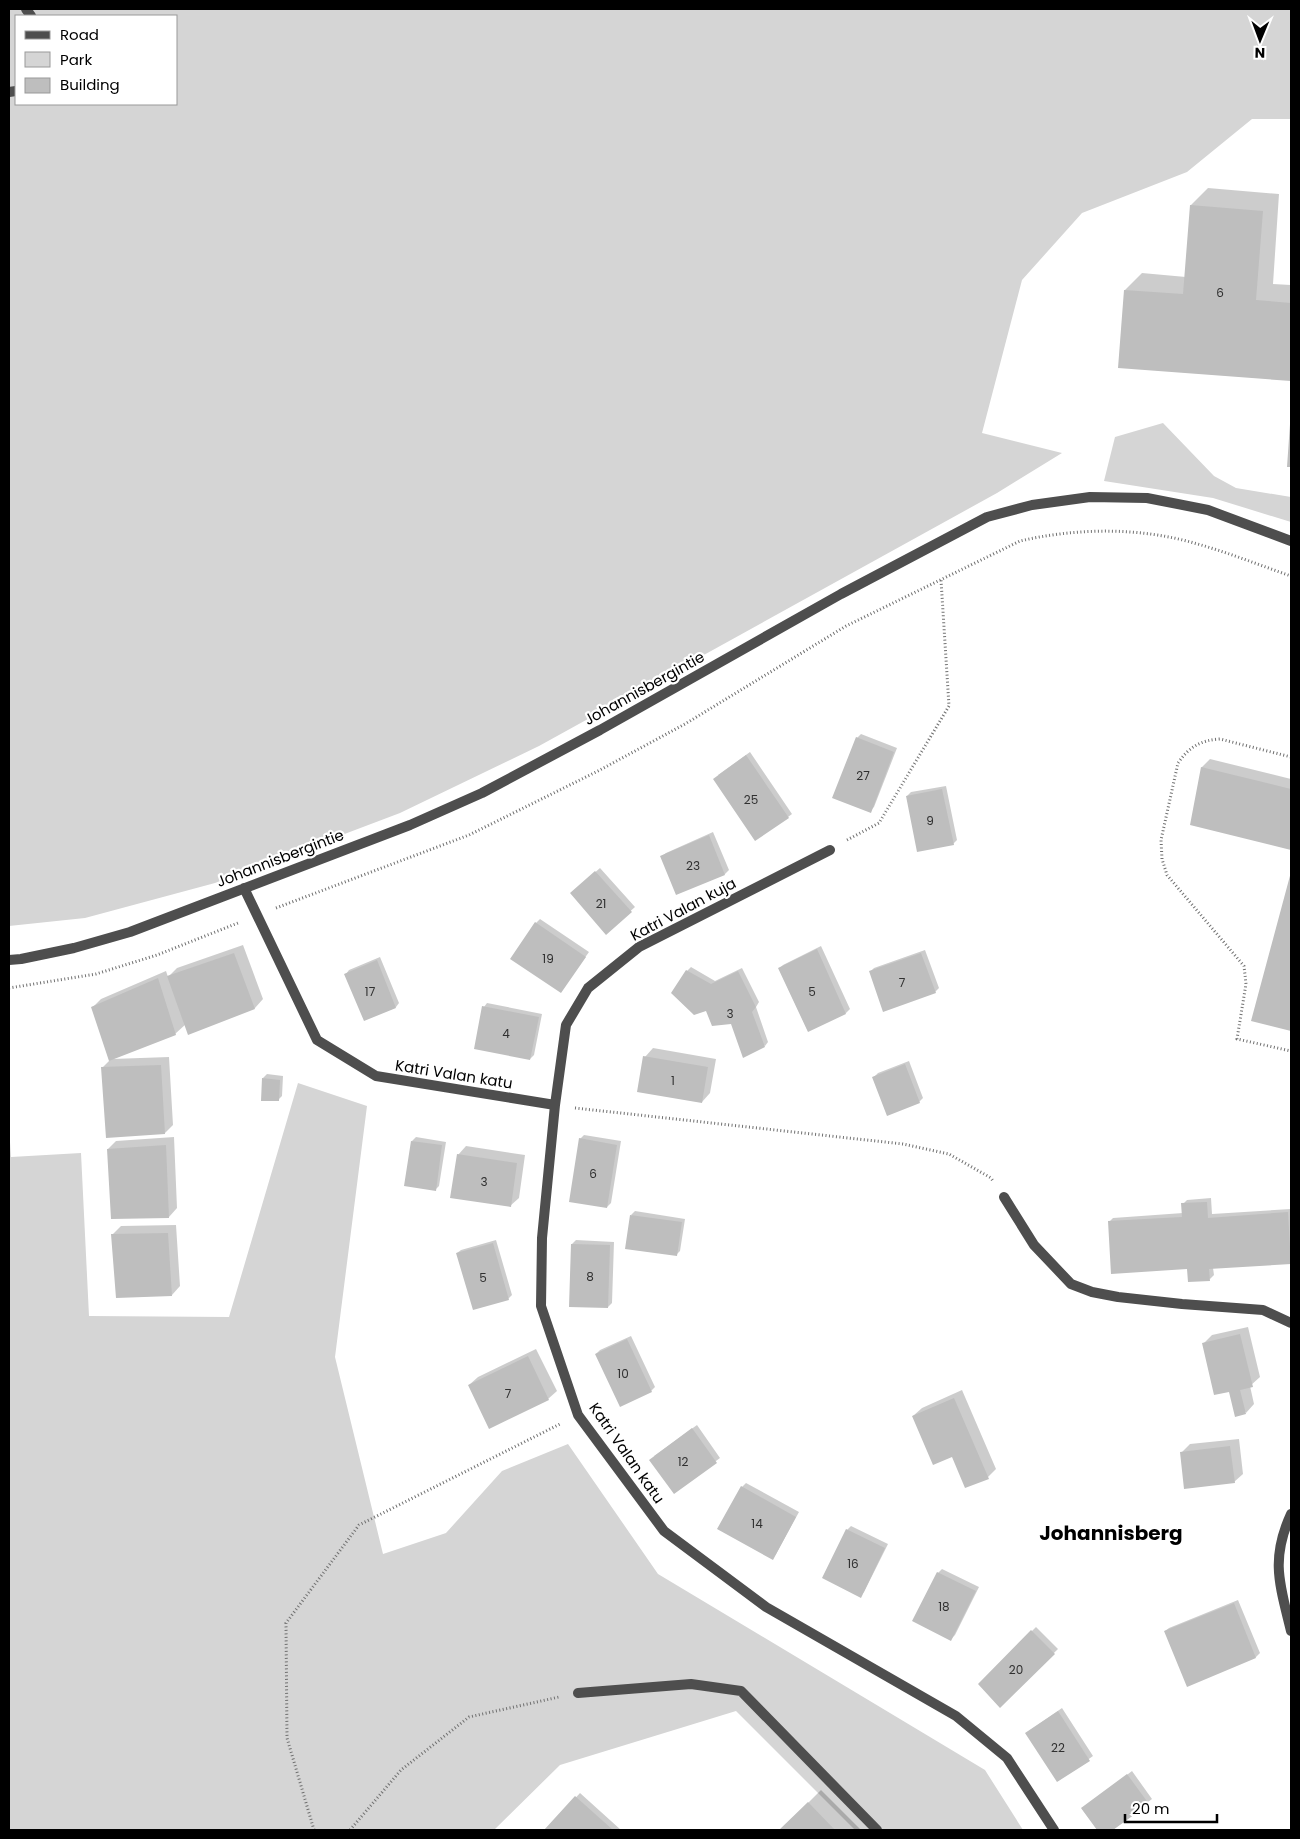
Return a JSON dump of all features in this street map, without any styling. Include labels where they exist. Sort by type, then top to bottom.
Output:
[{"type":"street","name":"Johannisbergintie","points":[[9,960],[74,948],[130,932],[410,825],[482,793],[600,730],[841,594],[987,517],[1032,505],[1090,498],[1147,498],[1208,510],[1291,542]]},
{"type":"street","name":"Katri Valan kuja","points":[[555,1105],[566,1024],[588,988],[638,947],[830,850]]},
{"type":"street","name":"Katri Valan katu","points":[[244,888],[317,1040],[376,1076],[555,1105],[542,1238],[541,1306],[578,1415],[664,1531],[766,1607],[956,1716],[1007,1758],[1054,1830]]},
{"type":"street","points":[[1004,1197],[1034,1245],[1071,1284],[1092,1292],[1118,1297],[1263,1310],[1291,1323]]},
{"type":"street","points":[[1291,1514],[1282,1533],[1277,1564],[1291,1632]]},
{"type":"street","points":[[578,1693],[691,1684],[741,1691],[877,1830]]},
{"type":"path","points":[[9,988],[96,974],[157,955],[469,835],[685,724],[846,626],[1020,541],[1041,536],[1080,532],[1136,532],[1192,542],[1291,576]]},
{"type":"path","points":[[830,850],[879,822],[949,706],[941,580]]},
{"type":"path","points":[[1291,757],[1220,739],[1208,740],[1195,745],[1185,753],[1178,763],[1161,840],[1162,859],[1167,875],[1244,966],[1246,984],[1237,1039],[1291,1050]]},
{"type":"path","points":[[555,1105],[904,1144],[949,1154],[991,1178],[1004,1197]]},
{"type":"path","points":[[314,1830],[287,1738],[286,1624],[359,1525],[578,1415]]},
{"type":"path","points":[[350,1830],[401,1770],[470,1717],[578,1693]]},
{"type":"green space","points":[[9,9],[1291,9],[1291,119],[1252,119],[1187,172],[1082,213],[1022,280],[982,433],[1062,453],[997,493],[539,746],[400,813],[215,883],[85,918],[9,926]]},
{"type":"green space","points":[[1163,423],[1214,476],[1236,488],[1291,497],[1291,522],[1213,498],[1104,481],[1115,437]]},
{"type":"green space","points":[[298,1083],[367,1106],[335,1357],[383,1554],[446,1533],[502,1471],[568,1444],[658,1574],[985,1770],[1023,1830],[855,1830],[736,1711],[560,1765],[494,1830],[9,1830],[9,1127],[11,1157],[81,1153],[89,1316],[229,1317]]},
{"type":"building","points":[[1190,205],[1263,211],[1256,300],[1291,303],[1291,381],[1118,368],[1124,290],[1183,294]]},
{"type":"building","points":[[1290,424],[1291,467],[1287,467]]},
{"type":"building","points":[[856,737],[894,752],[871,813],[832,798]]},
{"type":"building","points":[[746,755],[789,818],[755,841],[713,779]]},
{"type":"building","points":[[1201,767],[1291,789],[1291,850],[1190,825]]},
{"type":"building","points":[[942,789],[954,845],[917,852],[906,796]]},
{"type":"building","points":[[709,835],[725,875],[676,895],[660,856]]},
{"type":"building","points":[[595,871],[632,912],[606,935],[570,893]]},
{"type":"building","points":[[1291,872],[1291,1031],[1251,1021]]},
{"type":"building","points":[[535,922],[586,957],[561,993],[510,959]]},
{"type":"building","points":[[817,949],[846,1014],[808,1032],[778,968]]},
{"type":"building","points":[[234,953],[255,1009],[188,1035],[167,976]]},
{"type":"building","points":[[921,953],[936,993],[883,1012],[869,971]]},
{"type":"building","points":[[377,960],[396,1008],[364,1021],[344,974]]},
{"type":"building","points":[[686,970],[711,984],[738,971],[756,1007],[752,1012],[765,1047],[743,1058],[731,1024],[712,1026],[706,1011],[694,1015],[671,993]]},
{"type":"building","points":[[158,978],[176,1035],[109,1061],[91,1007]]},
{"type":"building","points":[[482,1006],[539,1017],[530,1060],[474,1049]]},
{"type":"building","points":[[643,1056],[708,1067],[702,1103],[637,1092]]},
{"type":"building","points":[[905,1064],[920,1103],[887,1116],[872,1077]]},
{"type":"building","points":[[161,1065],[165,1134],[106,1138],[101,1067]]},
{"type":"building","points":[[262,1078],[280,1080],[279,1101],[261,1101]]},
{"type":"building","points":[[579,1138],[617,1145],[607,1208],[569,1202]]},
{"type":"building","points":[[411,1141],[442,1145],[436,1191],[404,1186]]},
{"type":"building","points":[[166,1145],[169,1218],[111,1219],[107,1149]]},
{"type":"building","points":[[457,1154],[517,1163],[511,1207],[450,1198]]},
{"type":"building","points":[[1207,1202],[1208,1218],[1288,1212],[1291,1264],[1209,1269],[1210,1281],[1188,1282],[1187,1269],[1111,1274],[1108,1221],[1182,1217],[1181,1203]]},
{"type":"building","points":[[630,1215],[682,1222],[677,1256],[625,1249]]},
{"type":"building","points":[[168,1233],[172,1296],[116,1298],[111,1234]]},
{"type":"building","points":[[493,1243],[509,1300],[473,1310],[456,1253]]},
{"type":"building","points":[[571,1244],[610,1245],[608,1308],[569,1307]]},
{"type":"building","points":[[1240,1334],[1253,1387],[1240,1390],[1246,1414],[1235,1417],[1229,1392],[1214,1395],[1202,1343]]},
{"type":"building","points":[[627,1339],[652,1392],[620,1407],[595,1354]]},
{"type":"building","points":[[528,1356],[549,1400],[489,1429],[468,1385]]},
{"type":"building","points":[[954,1398],[989,1479],[965,1488],[952,1457],[933,1465],[912,1416]]},
{"type":"building","points":[[692,1428],[717,1463],[674,1494],[649,1460]]},
{"type":"building","points":[[1230,1446],[1235,1483],[1184,1489],[1180,1452]]},
{"type":"building","points":[[741,1486],[796,1517],[773,1560],[717,1529]]},
{"type":"building","points":[[846,1529],[885,1548],[861,1598],[822,1578]]},
{"type":"building","points":[[937,1572],[976,1591],[951,1641],[912,1621]]},
{"type":"building","points":[[1234,1603],[1256,1658],[1187,1687],[1164,1631]]},
{"type":"building","points":[[1031,1630],[1055,1654],[1000,1708],[978,1684]]},
{"type":"building","points":[[1058,1711],[1090,1761],[1057,1782],[1025,1733]]},
{"type":"building","points":[[1127,1774],[1149,1804],[1113,1830],[1097,1830],[1081,1808]]},
{"type":"building","points":[[575,1796],[613,1830],[544,1830]]},
{"type":"building","points":[[808,1802],[835,1830],[779,1830]]},
{"type":"district","name":"Johannisberg","points":[[1111,1533]]}]
